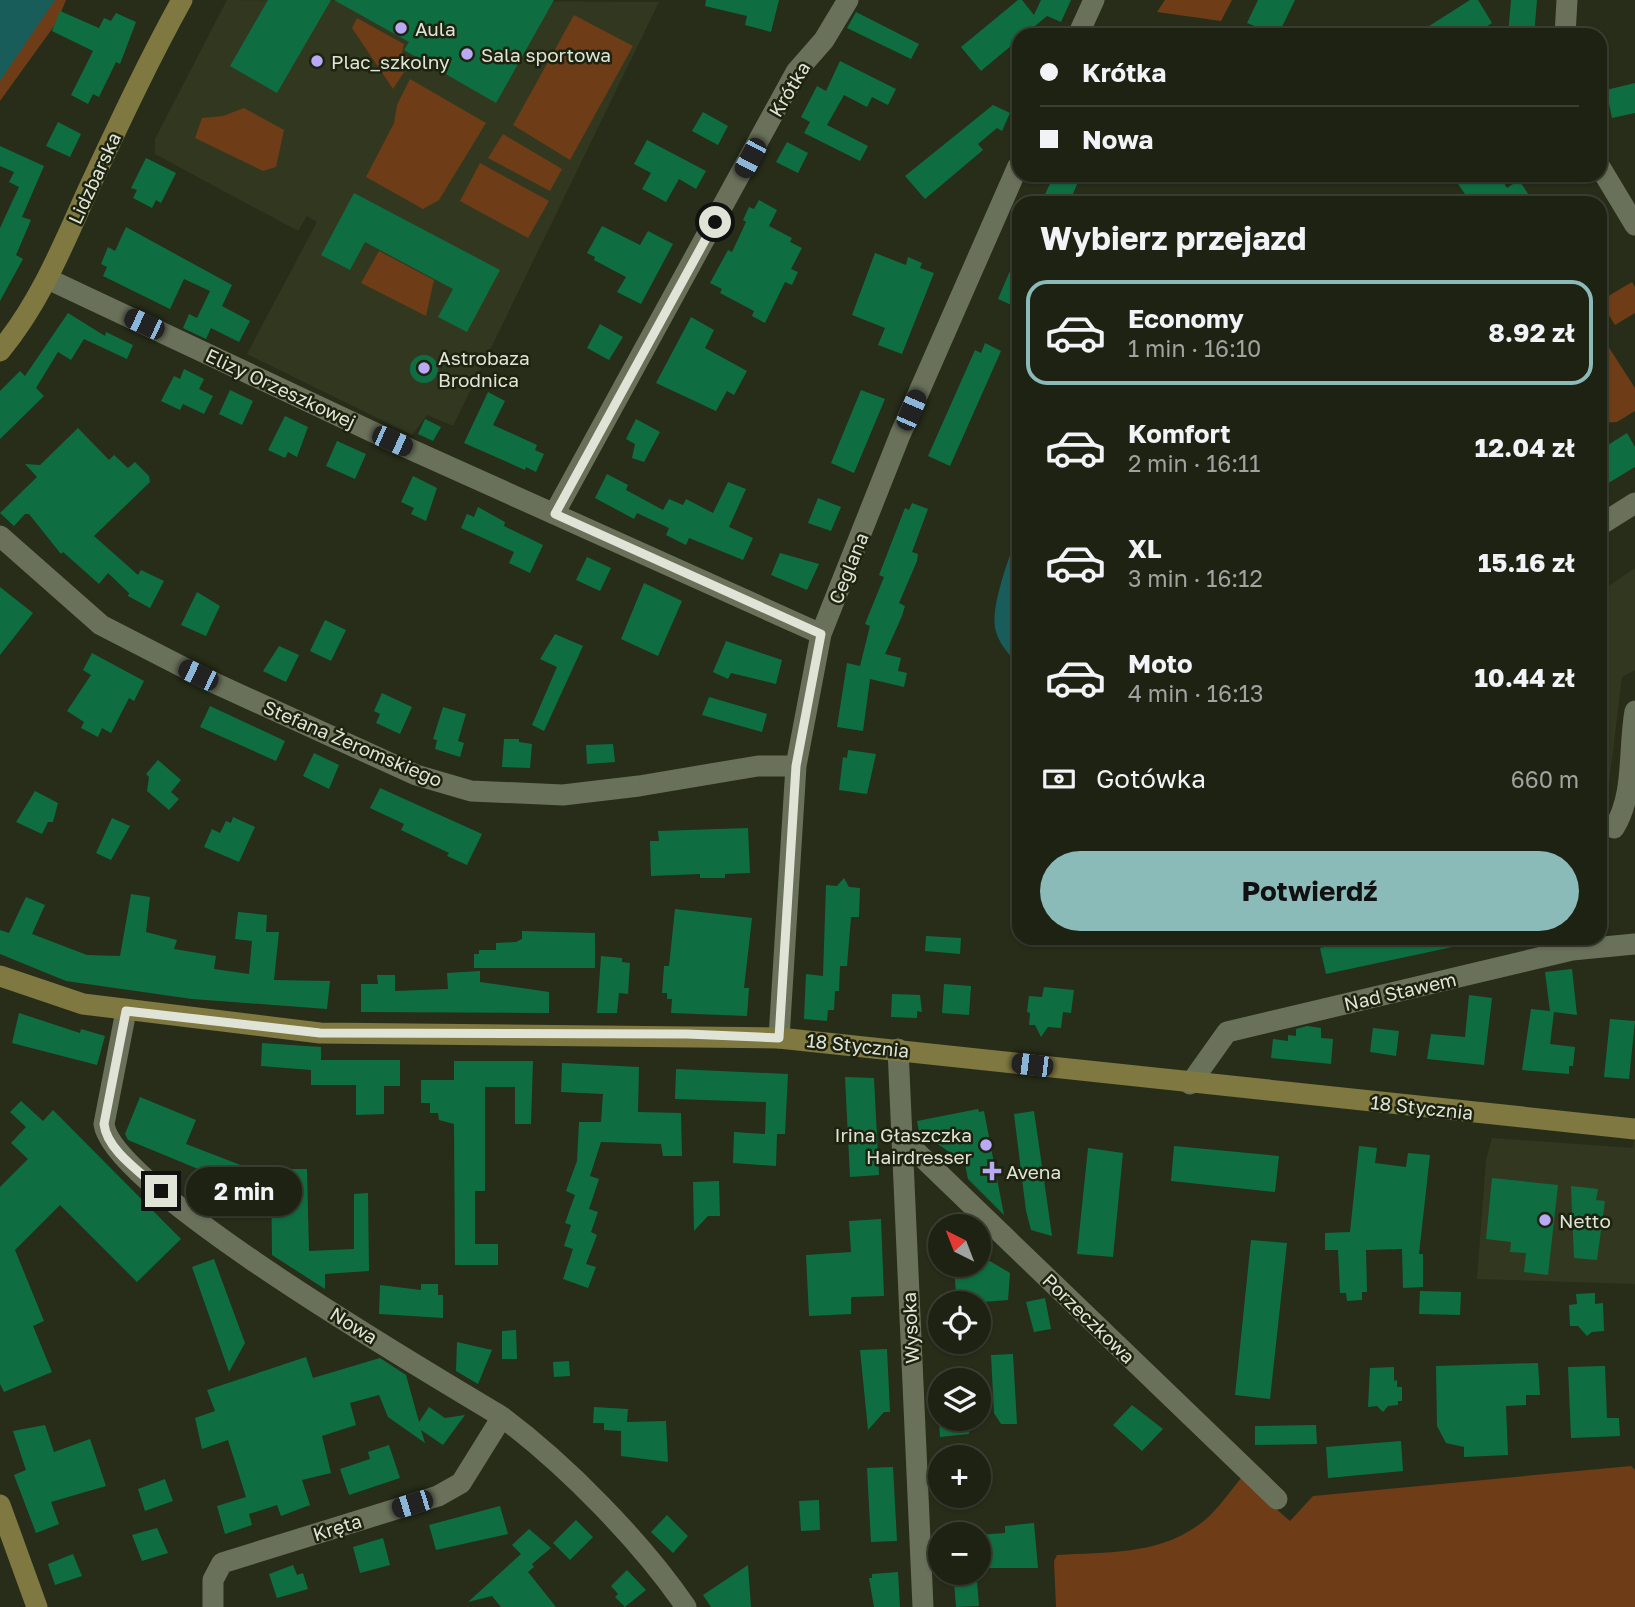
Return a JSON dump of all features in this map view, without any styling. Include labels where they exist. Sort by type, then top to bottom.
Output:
[{"type":"street","name":"Lidzbarska","points":[[0,351],[19,329],[48,279],[110,144],[181,0]]},
{"type":"street","name":"Krótka","points":[[555,514],[796,72],[824,40],[848,0]]},
{"type":"street","points":[[1081,28],[1094,0]]},
{"type":"street","points":[[1565,28],[1567,0]]},
{"type":"street","points":[[1607,179],[1635,225]]},
{"type":"street","name":"Ceglana","points":[[779,1038],[796,766],[821,634],[900,435],[1012,180]]},
{"type":"street","name":"Elizy Orzeszkowej","points":[[48,279],[821,634]]},
{"type":"street","points":[[1607,521],[1635,503]]},
{"type":"street","name":"Stefana Żeromskiego","points":[[0,536],[101,625],[208,680],[416,775],[460,788],[563,795],[639,786],[758,766],[796,766]]},
{"type":"street","points":[[1614,828],[1625,816],[1630,795],[1635,711]]},
{"type":"street","name":"Nad Stawem","points":[[1190,1084],[1227,1032],[1572,950],[1635,944]]},
{"type":"street","name":"18 Stycznia","points":[[0,976],[83,1004],[320,1033],[687,1034],[779,1038],[898,1049],[1190,1084],[1635,1129]]},
{"type":"street","name":"Nowa","points":[[126,1011],[104,1124],[106,1134],[118,1150],[180,1209],[255,1263],[502,1417],[540,1446],[630,1539],[686,1607]]},
{"type":"street","name":"Wysoka","points":[[898,1049],[923,1607]]},
{"type":"street","name":"Porzeczkowa","points":[[901,1137],[1277,1499]]},
{"type":"street","name":"Kręta","points":[[213,1607],[213,1580],[222,1563],[438,1496],[461,1483],[502,1417]]},
{"type":"street","points":[[0,1505],[37,1607]]},
{"type":"shaded area","points":[[0,0],[66,0],[57,22],[0,101]]},
{"type":"shaded area","points":[[227,0],[659,2],[453,426],[427,415],[412,435],[247,354],[317,222],[307,216],[298,231],[155,154],[155,139]]},
{"type":"shaded area","points":[[1165,0],[1232,0],[1221,21],[1157,12]]},
{"type":"shaded area","points":[[574,15],[633,46],[570,160],[513,125]]},
{"type":"shaded area","points":[[357,18],[404,44],[402,53],[412,60],[393,89],[352,28]]},
{"type":"shaded area","points":[[410,79],[486,123],[439,200],[423,209],[366,177],[394,123],[397,105]]},
{"type":"shaded area","points":[[244,108],[284,130],[276,167],[263,171],[195,138],[202,118],[223,116]]},
{"type":"shaded area","points":[[503,134],[562,169],[550,191],[488,158]]},
{"type":"shaded area","points":[[480,163],[549,201],[528,238],[460,201]]},
{"type":"shaded area","points":[[379,251],[434,280],[426,316],[361,283]]},
{"type":"shaded area","points":[[1632,282],[1635,287],[1635,313],[1615,325],[1607,312],[1607,297]]},
{"type":"shaded area","points":[[1607,346],[1635,388],[1635,411],[1617,422],[1607,423]]},
{"type":"shaded area","points":[[1635,568],[1635,670],[1622,677],[1607,783],[1607,587]]},
{"type":"shaded area","points":[[1635,1130],[1635,1284],[1477,1279],[1486,1160],[1492,1138],[1633,1148]]},
{"type":"shaded area","points":[[1631,1466],[1635,1470],[1635,1607],[1056,1607],[1054,1561],[1057,1555],[1130,1550],[1165,1542],[1197,1526],[1210,1516],[1241,1478],[1290,1521],[1313,1496]]},
{"type":"water","points":[[0,0],[55,0],[0,81]]},
{"type":"water","points":[[1012,550],[1012,658],[1004,648],[995,628],[999,592]]},
{"type":"building","points":[[268,0],[331,0],[277,93],[230,66]]},
{"type":"building","name":"Sala sportowa","points":[[334,0],[554,0],[496,103],[404,50],[409,42]]},
{"type":"building","points":[[706,0],[779,0],[771,32],[745,25],[747,16],[705,6]]},
{"type":"building","points":[[1018,0],[1022,0],[1034,15],[1041,0],[1071,0],[1061,22],[1047,16],[1032,28],[1012,28],[1012,45],[981,71],[961,47]]},
{"type":"building","points":[[1258,0],[1295,0],[1281,28],[1260,28],[1247,23]]},
{"type":"building","points":[[1470,0],[1478,0],[1492,23],[1484,28],[1426,28]]},
{"type":"building","points":[[1511,0],[1537,0],[1535,28],[1509,28]]},
{"type":"building","points":[[60,11],[99,28],[104,18],[111,21],[116,13],[136,22],[120,64],[116,62],[99,97],[93,94],[88,104],[71,95],[93,51],[52,31]]},
{"type":"building","points":[[856,12],[919,44],[911,59],[847,28]]},
{"type":"building","points":[[840,61],[896,89],[888,105],[872,97],[867,107],[844,95],[827,125],[868,146],[860,161],[804,133],[810,122],[801,117],[817,86],[826,91]]},
{"type":"building","points":[[1635,83],[1635,113],[1612,118],[1607,90]]},
{"type":"building","points":[[993,105],[1010,113],[1002,131],[997,128],[978,144],[983,150],[925,199],[905,176]]},
{"type":"building","points":[[703,112],[728,126],[718,145],[692,131]]},
{"type":"building","points":[[58,122],[81,134],[70,157],[46,146]]},
{"type":"building","points":[[647,140],[706,171],[696,189],[679,179],[666,202],[642,189],[651,173],[634,164]]},
{"type":"building","points":[[787,142],[808,153],[798,173],[776,162]]},
{"type":"building","points":[[0,146],[44,166],[22,217],[31,220],[16,255],[23,259],[0,301],[0,228],[19,187],[9,182],[14,172],[0,166]]},
{"type":"building","points":[[146,158],[176,173],[161,203],[156,200],[152,208],[133,198],[137,190],[131,188]]},
{"type":"building","points":[[1051,182],[1078,182],[1072,196],[1044,196]]},
{"type":"building","points":[[1457,182],[1503,182],[1507,188],[1520,182],[1529,196],[1466,196]]},
{"type":"building","points":[[354,193],[500,270],[467,332],[438,317],[453,289],[365,242],[350,270],[321,255]]},
{"type":"building","points":[[759,200],[777,210],[769,226],[792,238],[790,242],[802,248],[791,269],[798,272],[792,285],[785,282],[765,323],[752,316],[754,311],[720,293],[722,289],[710,283],[728,250],[732,252],[746,222],[743,220],[749,207],[754,209]]},
{"type":"building","points":[[602,226],[640,245],[648,231],[673,244],[641,304],[617,292],[626,277],[594,260],[595,257],[587,253]]},
{"type":"building","points":[[126,227],[232,285],[222,306],[250,321],[239,342],[211,328],[206,339],[183,328],[189,314],[197,318],[210,291],[184,279],[170,309],[103,276],[107,267],[101,264],[108,247],[115,251]]},
{"type":"building","points":[[875,253],[906,265],[908,257],[922,263],[920,268],[934,273],[902,354],[878,345],[885,328],[852,315]]},
{"type":"building","points":[[1012,266],[1012,305],[998,299]]},
{"type":"building","points":[[68,313],[105,336],[106,332],[133,345],[127,359],[84,339],[71,360],[58,352],[36,388],[44,396],[0,439],[0,391],[20,371],[25,376]]},
{"type":"building","points":[[691,317],[714,330],[705,348],[747,371],[734,395],[727,391],[716,411],[656,383]]},
{"type":"building","points":[[600,324],[623,337],[609,360],[587,348]]},
{"type":"building","points":[[985,343],[1001,351],[950,466],[928,456],[975,350],[981,353]]},
{"type":"building","name":"Astrobaza Brodnica","points":[[424,355],[434,359],[438,369],[434,379],[424,383],[414,379],[410,369],[414,359]]},
{"type":"building","points":[[184,369],[204,379],[199,389],[213,396],[204,414],[183,404],[180,410],[161,401],[174,376],[180,379]]},
{"type":"building","points":[[230,390],[253,401],[242,425],[219,414]]},
{"type":"building","points":[[861,390],[885,399],[854,473],[831,463]]},
{"type":"building","points":[[488,392],[505,401],[493,425],[537,445],[535,450],[544,454],[536,472],[526,467],[525,470],[464,443]]},
{"type":"building","points":[[285,416],[308,427],[297,457],[288,452],[285,458],[268,450]]},
{"type":"building","points":[[425,419],[441,427],[433,441],[418,434]]},
{"type":"building","points":[[636,419],[660,432],[644,462],[632,458],[635,444],[626,439]]},
{"type":"building","points":[[78,428],[109,460],[114,455],[128,468],[135,462],[149,476],[150,482],[94,536],[138,575],[141,570],[164,581],[150,608],[128,596],[129,593],[108,573],[99,584],[63,552],[61,554],[29,514],[25,514],[14,526],[0,513],[37,477],[25,464],[40,465]]},
{"type":"building","points":[[1627,433],[1635,447],[1635,467],[1607,484],[1607,446]]},
{"type":"building","points":[[337,441],[366,454],[355,479],[326,466]]},
{"type":"building","points":[[607,474],[628,485],[626,490],[663,510],[669,499],[683,505],[686,499],[713,513],[728,482],[746,489],[729,527],[753,538],[743,560],[689,538],[686,545],[666,535],[669,528],[637,513],[634,519],[595,498]]},
{"type":"building","points":[[413,476],[437,488],[426,521],[411,514],[414,508],[401,502]]},
{"type":"building","points":[[818,498],[841,507],[831,531],[808,523]]},
{"type":"building","points":[[912,503],[928,509],[912,552],[918,554],[917,561],[899,603],[905,606],[885,654],[901,658],[898,671],[907,673],[904,687],[870,679],[863,731],[837,727],[847,663],[860,666],[870,626],[865,624],[884,577],[879,575],[905,508],[909,510]]},
{"type":"building","points":[[478,507],[505,522],[504,526],[543,545],[530,573],[509,563],[514,552],[461,528],[467,514],[474,517]]},
{"type":"building","points":[[780,553],[819,564],[807,590],[771,575]]},
{"type":"building","points":[[587,557],[611,568],[600,591],[576,580]]},
{"type":"building","points":[[644,583],[682,601],[658,656],[621,639]]},
{"type":"building","points":[[0,587],[33,613],[0,655]]},
{"type":"building","points":[[197,592],[220,606],[206,636],[181,625]]},
{"type":"building","points":[[325,620],[346,630],[331,661],[310,651]]},
{"type":"building","points":[[555,634],[583,646],[544,731],[532,725],[557,667],[540,659]]},
{"type":"building","points":[[726,641],[782,660],[776,684],[731,673],[728,679],[713,672]]},
{"type":"building","points":[[279,646],[299,655],[286,682],[263,671]]},
{"type":"building","points":[[92,653],[144,681],[134,701],[129,698],[111,733],[102,728],[98,737],[81,728],[84,722],[67,711],[91,675],[83,670]]},
{"type":"building","points":[[382,693],[412,707],[400,734],[376,723],[380,714],[374,711]]},
{"type":"building","points":[[709,697],[767,714],[762,732],[702,715]]},
{"type":"building","points":[[210,706],[285,741],[276,761],[200,727]]},
{"type":"building","points":[[443,707],[466,714],[458,741],[464,743],[460,757],[435,749],[437,740],[433,739]]},
{"type":"building","points":[[504,739],[519,739],[519,742],[532,744],[530,768],[502,767]]},
{"type":"building","points":[[613,744],[615,762],[587,764],[586,745]]},
{"type":"building","points":[[848,750],[876,754],[867,794],[839,790],[843,757],[847,758]]},
{"type":"building","points":[[314,753],[339,765],[329,789],[303,776]]},
{"type":"building","points":[[158,760],[181,780],[171,792],[179,799],[169,810],[147,791],[149,777],[146,774]]},
{"type":"building","points":[[380,788],[482,834],[467,865],[447,856],[449,853],[401,830],[404,824],[370,808]]},
{"type":"building","points":[[35,791],[58,803],[53,822],[48,822],[42,834],[16,822]]},
{"type":"building","points":[[233,817],[255,827],[239,862],[204,847],[212,829],[220,833],[226,821],[231,823]]},
{"type":"building","points":[[112,818],[130,826],[111,860],[96,853]]},
{"type":"building","points":[[748,828],[750,873],[725,874],[725,878],[700,878],[700,874],[651,876],[650,841],[659,841],[658,831]]},
{"type":"building","points":[[844,878],[849,887],[860,888],[859,917],[851,917],[847,966],[840,966],[839,991],[835,991],[834,1010],[828,1010],[827,1021],[804,1019],[806,974],[823,976],[826,885],[837,886]]},
{"type":"building","points":[[131,894],[150,897],[146,932],[177,940],[174,949],[216,956],[214,969],[249,974],[252,941],[235,939],[238,912],[267,915],[266,932],[279,932],[274,980],[330,981],[327,1009],[192,999],[66,981],[0,954],[0,930],[9,933],[26,897],[45,905],[32,934],[87,955],[120,956]]},
{"type":"building","points":[[675,909],[752,918],[744,988],[749,988],[747,1016],[671,1013],[672,999],[667,999],[667,993],[662,993],[664,966],[669,966]]},
{"type":"building","points":[[522,931],[595,933],[595,968],[474,968],[474,954],[479,954],[479,950],[496,950],[496,943],[516,942],[522,939]]},
{"type":"building","points":[[926,936],[961,938],[960,954],[925,951]]},
{"type":"building","points":[[1334,945],[1462,945],[1326,974],[1320,948]]},
{"type":"building","points":[[601,956],[622,958],[622,962],[630,963],[628,994],[619,993],[617,1013],[597,1013]]},
{"type":"building","points":[[1572,969],[1577,1015],[1554,1012],[1550,1044],[1575,1047],[1573,1066],[1569,1066],[1569,1074],[1522,1070],[1531,1009],[1550,1011],[1545,972]]},
{"type":"building","points":[[480,971],[480,982],[549,992],[549,1013],[361,1012],[361,984],[378,984],[377,975],[395,975],[395,991],[448,989],[447,973]]},
{"type":"building","points":[[944,984],[971,986],[969,1015],[942,1013]]},
{"type":"building","points":[[1044,987],[1074,990],[1071,1013],[1063,1012],[1061,1028],[1048,1027],[1041,1037],[1035,1025],[1029,1025],[1030,1013],[1027,1012],[1029,996],[1042,997]]},
{"type":"building","points":[[892,994],[920,995],[922,1012],[917,1011],[917,1018],[891,1017]]},
{"type":"building","points":[[1469,995],[1492,998],[1484,1065],[1427,1059],[1431,1034],[1465,1037]]},
{"type":"building","points":[[19,1013],[80,1033],[81,1029],[105,1036],[97,1065],[12,1043]]},
{"type":"building","points":[[1610,1019],[1635,1021],[1629,1079],[1604,1077]]},
{"type":"building","points":[[1307,1026],[1321,1028],[1321,1038],[1333,1039],[1331,1064],[1271,1058],[1273,1039],[1288,1041],[1288,1035],[1296,1036],[1296,1029]]},
{"type":"building","points":[[1373,1028],[1399,1031],[1396,1056],[1370,1052]]},
{"type":"building","points":[[262,1043],[321,1047],[321,1060],[400,1060],[400,1086],[384,1086],[384,1114],[356,1115],[356,1085],[311,1085],[311,1070],[261,1066]]},
{"type":"building","points":[[454,1061],[533,1061],[531,1124],[515,1124],[515,1087],[485,1087],[485,1191],[475,1191],[475,1244],[498,1244],[498,1265],[455,1265],[454,1124],[439,1120],[438,1113],[430,1113],[430,1103],[421,1103],[421,1080],[454,1080]]},
{"type":"building","points":[[562,1063],[639,1067],[638,1112],[681,1113],[682,1156],[663,1156],[661,1144],[601,1142],[590,1176],[599,1179],[589,1209],[598,1212],[591,1232],[597,1235],[586,1264],[596,1267],[588,1288],[563,1279],[573,1249],[564,1246],[571,1225],[565,1223],[575,1195],[566,1191],[577,1161],[579,1122],[601,1122],[603,1094],[561,1092]]},
{"type":"building","points":[[676,1069],[788,1074],[785,1134],[777,1134],[776,1166],[733,1163],[734,1132],[765,1134],[766,1102],[675,1099]]},
{"type":"building","points":[[845,1077],[874,1078],[879,1175],[850,1177]]},
{"type":"building","points":[[140,1097],[196,1120],[186,1144],[261,1173],[245,1213],[189,1191],[198,1169],[128,1140],[125,1134]]},
{"type":"building","points":[[21,1101],[43,1121],[53,1110],[181,1239],[137,1282],[60,1205],[15,1250],[44,1321],[33,1326],[52,1372],[4,1392],[0,1384],[0,1187],[28,1159],[11,1143],[26,1127],[10,1112]]},
{"type":"building","points":[[978,1109],[979,1112],[984,1111],[1004,1215],[968,1179],[963,1154],[955,1156],[919,1131],[917,1121]]},
{"type":"building","points":[[1034,1111],[1052,1236],[1031,1230],[1026,1211],[1014,1114]]},
{"type":"building","points":[[1174,1146],[1279,1156],[1275,1192],[1171,1181]]},
{"type":"building","points":[[1359,1146],[1377,1148],[1375,1163],[1406,1167],[1408,1153],[1430,1155],[1419,1254],[1423,1254],[1423,1287],[1403,1288],[1402,1249],[1366,1250],[1367,1292],[1362,1292],[1362,1300],[1347,1301],[1346,1293],[1340,1293],[1338,1250],[1325,1250],[1325,1233],[1350,1232]]},
{"type":"building","points":[[1088,1148],[1123,1153],[1113,1257],[1077,1254]]},
{"type":"building","points":[[271,1169],[307,1169],[309,1251],[354,1249],[354,1194],[368,1193],[369,1271],[325,1274],[325,1289],[272,1255]]},
{"type":"building","points":[[1492,1178],[1558,1185],[1548,1275],[1524,1272],[1526,1253],[1510,1252],[1511,1242],[1486,1239]]},
{"type":"building","points":[[719,1181],[720,1216],[708,1216],[694,1231],[693,1182]]},
{"type":"building","points":[[1571,1186],[1598,1189],[1596,1200],[1605,1201],[1597,1260],[1574,1258]]},
{"type":"building","points":[[881,1219],[884,1296],[851,1297],[851,1314],[809,1316],[806,1255],[851,1252],[849,1221]]},
{"type":"building","points":[[1251,1240],[1287,1243],[1270,1399],[1235,1395]]},
{"type":"building","points":[[214,1259],[245,1343],[229,1372],[192,1267]]},
{"type":"building","points":[[991,1262],[1010,1273],[1008,1300],[991,1301],[991,1291],[956,1291],[955,1278],[990,1278]]},
{"type":"building","points":[[421,1284],[438,1284],[438,1295],[443,1295],[443,1318],[379,1314],[380,1285],[421,1290]]},
{"type":"building","points":[[1420,1291],[1461,1292],[1460,1315],[1419,1314]]},
{"type":"building","points":[[1595,1293],[1595,1304],[1603,1303],[1604,1331],[1592,1332],[1587,1336],[1578,1326],[1570,1326],[1569,1305],[1577,1304],[1576,1294]]},
{"type":"building","points":[[1045,1298],[1051,1329],[1034,1332],[1026,1302]]},
{"type":"building","points":[[516,1330],[517,1359],[502,1359],[502,1331]]},
{"type":"building","points":[[457,1342],[492,1350],[478,1384],[456,1371]]},
{"type":"building","points":[[887,1349],[890,1412],[884,1412],[868,1430],[860,1350]]},
{"type":"building","points":[[1013,1354],[1017,1424],[1001,1424],[994,1413],[991,1355]]},
{"type":"building","points":[[306,1357],[313,1378],[380,1358],[406,1375],[419,1422],[429,1407],[445,1418],[465,1415],[443,1445],[421,1430],[425,1443],[388,1417],[379,1395],[350,1403],[356,1425],[322,1436],[331,1473],[302,1480],[310,1505],[281,1516],[277,1505],[249,1514],[252,1525],[225,1534],[217,1506],[246,1497],[228,1440],[202,1449],[195,1418],[215,1411],[207,1390]]},
{"type":"building","points":[[569,1361],[570,1376],[554,1377],[553,1362]]},
{"type":"building","points":[[1538,1363],[1540,1395],[1526,1395],[1526,1405],[1506,1406],[1508,1455],[1464,1457],[1464,1447],[1446,1443],[1437,1426],[1436,1366]]},
{"type":"building","points":[[1605,1366],[1607,1418],[1619,1418],[1620,1436],[1571,1438],[1568,1367]]},
{"type":"building","points":[[1394,1367],[1394,1381],[1397,1380],[1397,1387],[1402,1387],[1402,1401],[1398,1401],[1398,1405],[1388,1406],[1383,1412],[1377,1406],[1368,1407],[1370,1368]]},
{"type":"building","points":[[1132,1405],[1163,1429],[1142,1451],[1113,1425]]},
{"type":"building","points":[[594,1407],[628,1409],[627,1422],[666,1421],[668,1462],[621,1456],[621,1431],[604,1430],[604,1423],[593,1423]]},
{"type":"building","points":[[45,1425],[54,1452],[90,1439],[106,1486],[51,1502],[59,1524],[36,1533],[14,1475],[26,1470],[13,1431]]},
{"type":"building","points":[[1316,1425],[1317,1444],[1255,1445],[1255,1426]]},
{"type":"building","points":[[940,1431],[969,1431],[969,1434],[940,1437]]},
{"type":"building","points":[[1401,1441],[1403,1471],[1328,1478],[1326,1447]]},
{"type":"building","points":[[389,1445],[400,1478],[349,1495],[340,1469],[370,1459],[368,1452]]},
{"type":"building","points":[[893,1467],[897,1541],[871,1542],[867,1468]]},
{"type":"building","points":[[165,1479],[173,1501],[145,1511],[138,1489]]},
{"type":"building","points":[[819,1500],[820,1530],[801,1531],[799,1501]]},
{"type":"building","points":[[500,1506],[508,1534],[436,1550],[429,1525]]},
{"type":"building","points":[[667,1515],[688,1536],[673,1553],[651,1532]]},
{"type":"building","points":[[576,1520],[593,1537],[570,1560],[553,1543]]},
{"type":"building","points":[[1034,1523],[1038,1568],[991,1568],[991,1534],[1005,1533],[1005,1526]]},
{"type":"building","points":[[157,1528],[168,1553],[142,1561],[132,1535]]},
{"type":"building","points":[[529,1529],[551,1548],[532,1564],[534,1567],[528,1572],[556,1607],[501,1607],[492,1596],[468,1602],[521,1554],[512,1545]]},
{"type":"building","points":[[383,1538],[390,1565],[360,1573],[353,1547]]},
{"type":"building","points":[[73,1554],[82,1576],[55,1585],[48,1564]]},
{"type":"building","points":[[293,1565],[297,1575],[303,1573],[308,1589],[277,1598],[269,1574]]},
{"type":"building","points":[[748,1565],[751,1607],[711,1607],[703,1595]]},
{"type":"building","points":[[627,1570],[646,1590],[625,1607],[615,1597],[618,1594],[611,1586]]},
{"type":"building","points":[[898,1572],[900,1607],[874,1607],[869,1578],[872,1578],[872,1574]]},
{"type":"building","points":[[954,1585],[977,1585],[979,1606],[956,1607]]},
{"type":"place","name":"Aula","points":[[401,28]]},
{"type":"place","name":"Sala sportowa","points":[[467,54]]},
{"type":"place","name":"Plac_szkolny","points":[[317,61]]},
{"type":"place","name":"Astrobaza Brodnica","points":[[424,368]]},
{"type":"place","name":"Irina Głaszczka Hairdresser","points":[[986,1145]]},
{"type":"place","name":"Avena","points":[[992,1171]]},
{"type":"place","name":"Netto","points":[[1545,1220]]},
{"type":"route","points":[[161,1191],[113,1145],[106,1134],[104,1124],[117,1046],[126,1011],[320,1033],[687,1034],[779,1038],[796,766],[821,634],[555,514],[715,222]]}]
